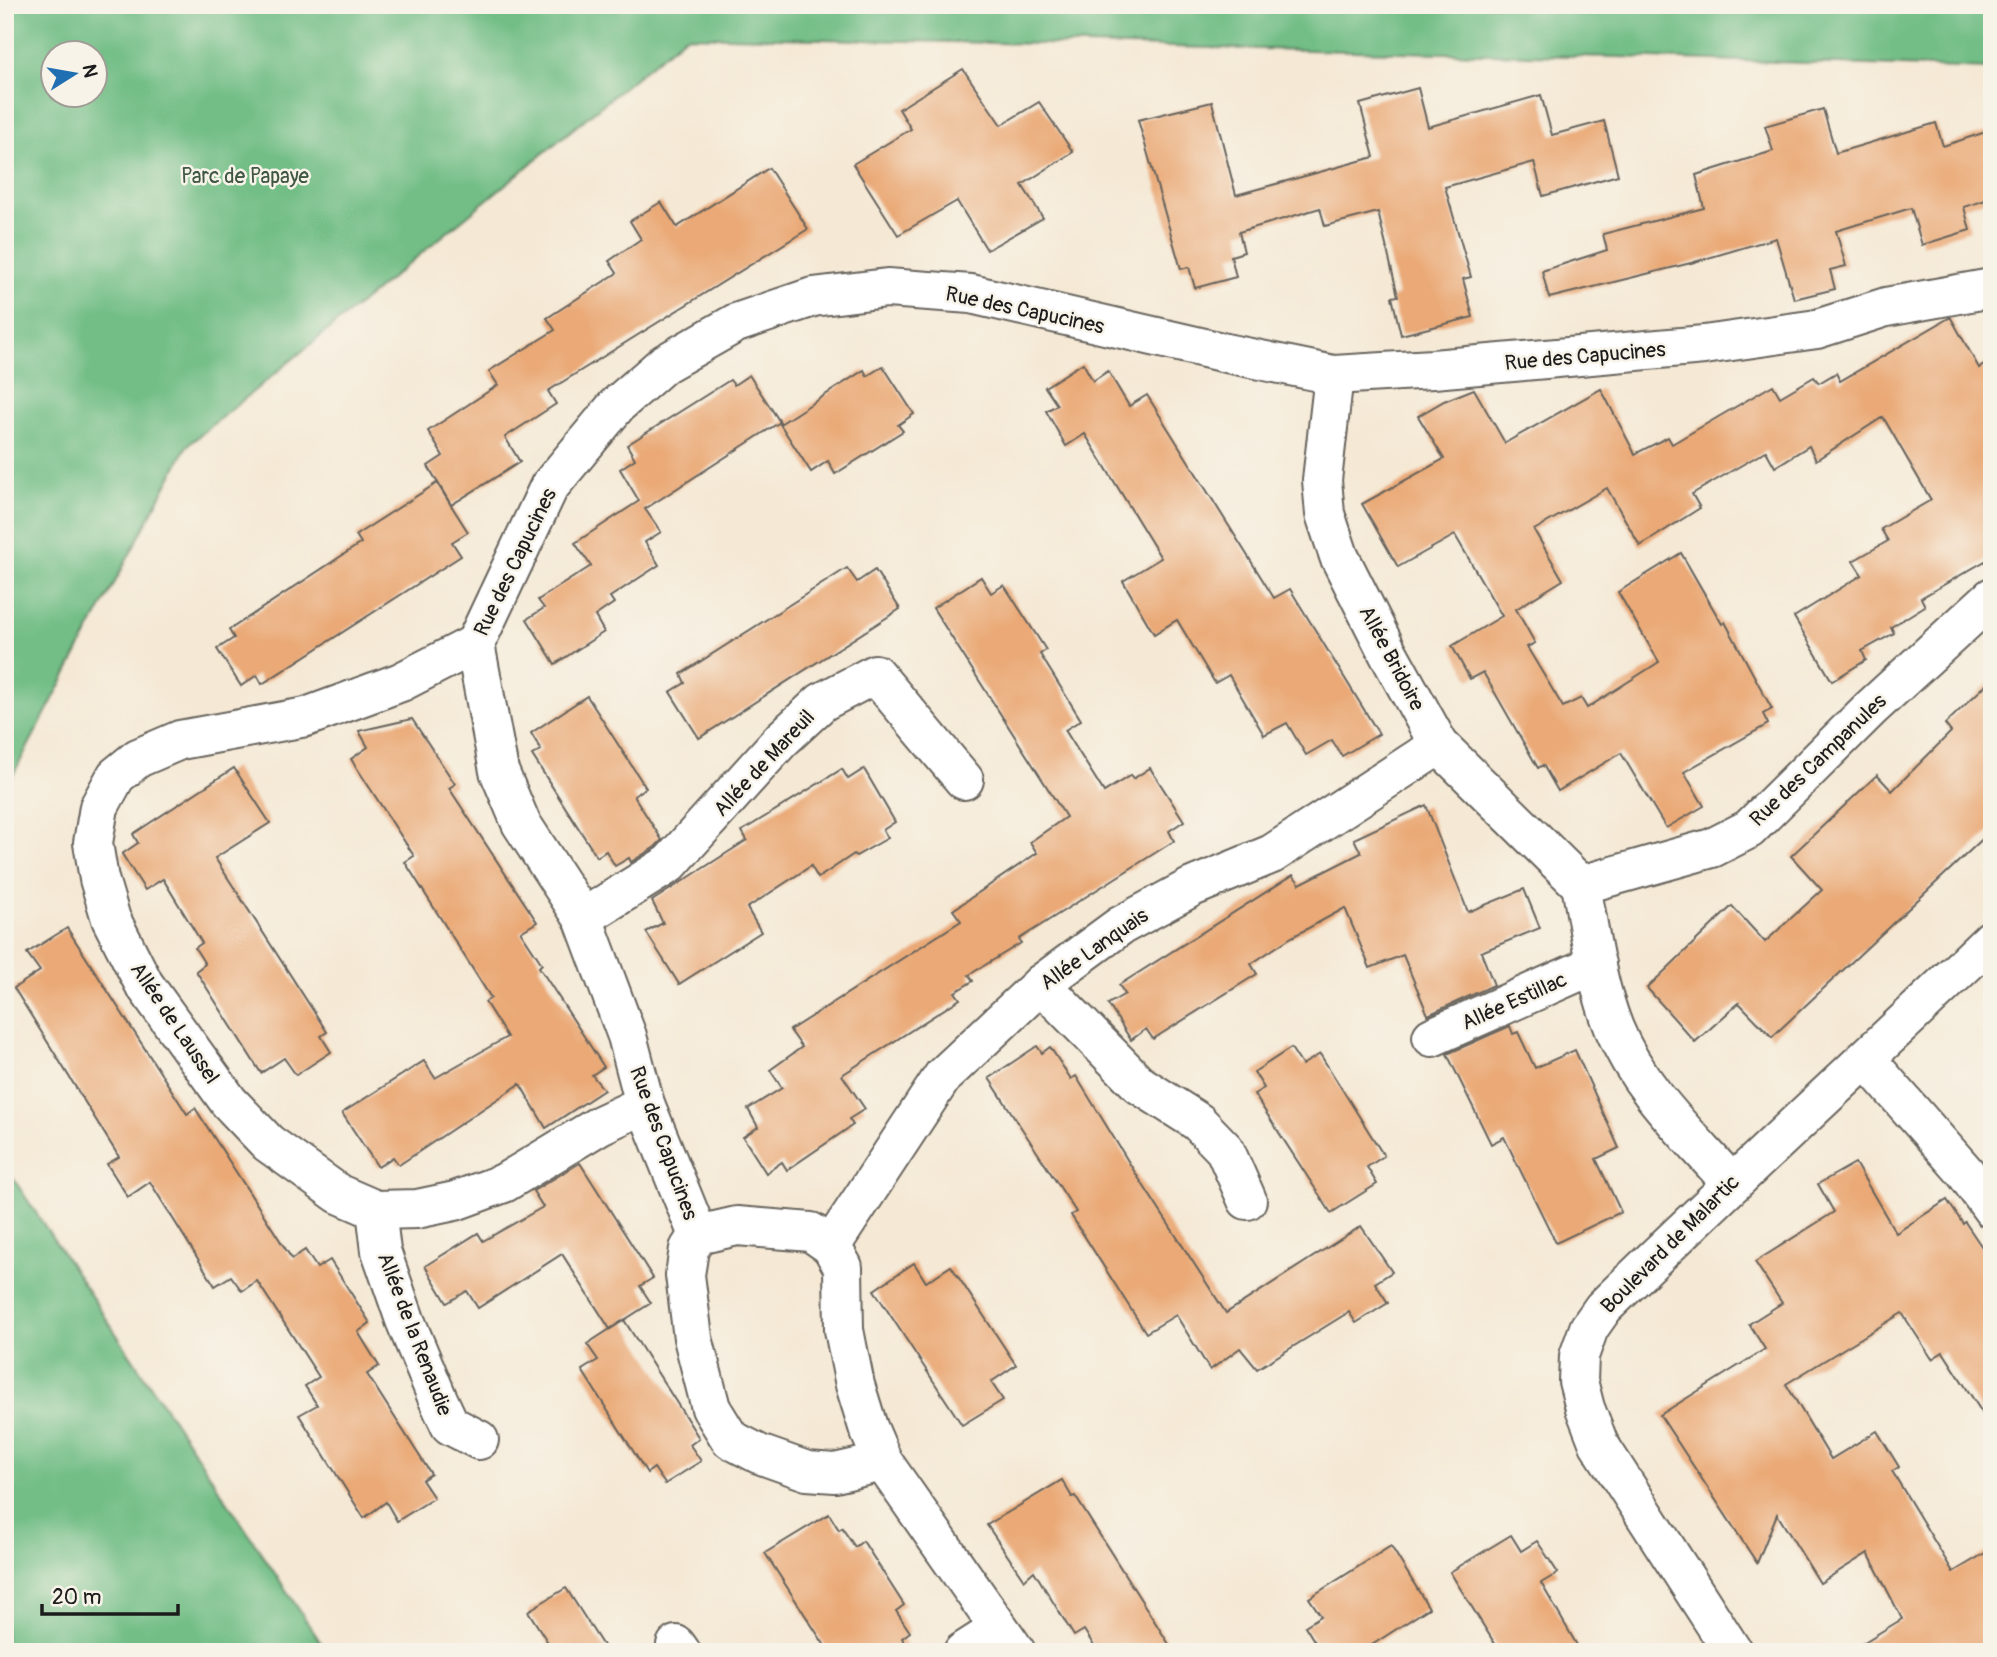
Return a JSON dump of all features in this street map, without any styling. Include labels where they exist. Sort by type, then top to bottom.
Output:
[{"type":"street","name":"Rue des Capucines","points":[[698,1235],[645,1104],[627,1036],[583,918],[521,823],[499,771],[475,644],[549,487],[617,405],[664,364],[736,323],[813,297],[887,288],[971,294],[1334,375],[1704,345],[1817,329],[1886,307],[1992,288]]},
{"type":"street","name":"Allée Bridoire","points":[[1334,375],[1322,480],[1325,514],[1339,556],[1439,745],[1581,886]]},
{"type":"street","name":"Rue des Campanules","points":[[1581,886],[1712,848],[1749,829],[1871,708],[1992,597]]},
{"type":"street","name":"Allée de Laussel","points":[[475,644],[401,682],[306,717],[180,740],[138,758],[116,776],[99,807],[93,844],[99,879],[111,919],[144,984],[229,1102],[268,1143],[339,1194],[376,1210],[417,1209],[455,1200],[504,1183],[600,1125],[645,1104]]},
{"type":"street","name":"Allée de Mareuil","points":[[583,918],[669,864],[781,740],[822,702],[875,674],[964,780]]},
{"type":"street","name":"Allée Lanquais","points":[[831,1246],[943,1076],[1041,984],[1120,926],[1192,887],[1272,854],[1439,745]]},
{"type":"street","points":[[1581,886],[1596,964],[1614,1029],[1635,1069],[1663,1107],[1731,1183]]},
{"type":"street","name":"Boulevard de Malartic","points":[[1733,1652],[1599,1444],[1578,1381],[1579,1356],[1589,1328],[1603,1308],[1731,1183],[1992,939]]},
{"type":"street","name":"Allée Estillac","points":[[1432,1037],[1596,964]]},
{"type":"street","points":[[1041,984],[1140,1085],[1198,1122],[1226,1150],[1247,1200]]},
{"type":"street","points":[[1866,1059],[1965,1172],[1992,1209]]},
{"type":"street","name":"Allée de la Renaudie","points":[[376,1210],[381,1251],[405,1320],[437,1397],[450,1425],[479,1440]]},
{"type":"street","points":[[883,1462],[835,1473],[807,1471],[759,1454],[730,1439],[711,1408],[693,1338],[685,1275],[689,1249],[698,1235],[737,1226],[811,1232],[831,1246],[844,1266],[844,1330],[855,1385],[868,1427],[883,1462],[1007,1640],[963,1652]]},
{"type":"green space","name":"Parc de Papaye","points":[[5,5],[1992,5],[1992,69],[1618,57],[686,36],[187,446],[5,790]]},
{"type":"green space","points":[[5,1166],[327,1652],[5,1652]]},
{"type":"building","points":[[963,69],[1001,125],[1039,102],[1073,152],[1022,185],[1043,218],[987,250],[957,201],[898,235],[853,164],[911,129],[899,109]]},
{"type":"building","points":[[1418,88],[1428,127],[1541,95],[1552,135],[1604,121],[1618,175],[1543,196],[1534,162],[1445,187],[1471,277],[1463,279],[1473,317],[1401,335],[1392,297],[1398,296],[1378,212],[1325,226],[1320,208],[1239,232],[1244,252],[1231,256],[1236,277],[1195,288],[1189,267],[1181,269],[1138,120],[1212,102],[1236,195],[1374,157],[1360,104]]},
{"type":"building","points":[[1823,109],[1836,153],[1936,123],[1943,146],[1992,130],[1992,198],[1964,207],[1970,230],[1922,245],[1911,208],[1836,231],[1846,266],[1830,270],[1835,289],[1794,299],[1776,238],[1691,263],[1549,298],[1542,271],[1607,250],[1603,234],[1704,208],[1696,175],[1773,151],[1765,126]]},
{"type":"building","points":[[769,168],[808,229],[548,391],[556,404],[505,437],[520,462],[451,505],[428,466],[443,456],[428,431],[498,385],[489,371],[555,330],[547,318],[617,273],[609,261],[641,239],[630,221],[661,202],[677,227]]},
{"type":"building","points":[[1949,318],[1979,368],[1992,360],[1992,557],[1921,598],[1925,606],[1891,627],[1894,633],[1862,651],[1866,660],[1832,681],[1794,617],[1862,575],[1853,561],[1888,541],[1881,529],[1931,500],[1883,417],[1816,460],[1809,446],[1775,467],[1766,451],[1692,494],[1700,508],[1640,546],[1607,488],[1534,530],[1563,580],[1516,609],[1535,643],[1527,647],[1563,707],[1581,698],[1587,708],[1659,662],[1618,592],[1681,553],[1722,624],[1725,622],[1772,709],[1763,714],[1768,724],[1684,772],[1704,806],[1666,828],[1621,753],[1558,791],[1543,765],[1538,768],[1483,672],[1470,679],[1452,646],[1502,616],[1455,535],[1398,567],[1362,504],[1444,459],[1418,416],[1444,401],[1474,389],[1505,443],[1601,389],[1635,454],[1668,437],[1672,444],[1773,385],[1780,397],[1814,377],[1819,383],[1836,373],[1840,381]]},
{"type":"building","points":[[1083,363],[1093,381],[1108,371],[1129,406],[1147,395],[1274,598],[1290,589],[1379,734],[1342,756],[1332,740],[1306,755],[1287,723],[1264,735],[1229,675],[1215,683],[1177,620],[1154,634],[1123,581],[1161,558],[1085,434],[1066,446],[1046,411],[1057,405],[1045,387]]},
{"type":"building","points":[[883,366],[914,414],[898,425],[903,431],[835,474],[828,461],[811,472],[780,424],[864,370],[867,376]]},
{"type":"building","points":[[749,375],[780,422],[645,509],[661,532],[645,542],[659,565],[610,597],[614,603],[595,616],[604,632],[555,664],[527,619],[544,608],[538,600],[591,566],[575,543],[639,501],[620,469],[635,459],[627,445],[730,380],[734,385]]},
{"type":"building","points":[[437,483],[468,532],[452,542],[461,556],[262,684],[257,675],[241,686],[217,649],[234,638],[229,630],[361,543],[356,535]]},
{"type":"building","points":[[847,568],[857,582],[875,570],[900,609],[699,738],[670,692],[685,683],[681,674]]},
{"type":"building","points":[[981,577],[991,593],[1004,585],[1046,650],[1040,654],[1081,720],[1065,730],[1104,792],[1131,775],[1133,779],[1150,768],[1184,821],[1169,831],[1174,841],[1019,939],[1021,943],[969,975],[973,981],[955,992],[960,999],[842,1075],[865,1109],[849,1119],[853,1125],[787,1170],[782,1162],[766,1173],[743,1137],[758,1127],[748,1109],[782,1088],[770,1070],[802,1047],[790,1030],[961,921],[953,910],[1037,853],[1030,842],[1066,817],[933,608]]},
{"type":"building","points":[[1992,679],[1992,830],[1772,1037],[1739,1003],[1695,1042],[1647,988],[1732,906],[1765,942],[1822,890],[1791,856],[1877,775],[1892,791],[1951,732],[1945,724]]},
{"type":"building","points":[[587,696],[646,788],[634,796],[662,840],[631,862],[629,858],[615,866],[606,851],[597,857],[532,755],[541,750],[531,733]]},
{"type":"building","points":[[412,719],[455,784],[449,788],[537,922],[521,932],[542,964],[539,967],[604,1067],[592,1075],[604,1090],[546,1128],[520,1084],[399,1165],[393,1157],[378,1167],[342,1113],[424,1061],[435,1078],[507,1037],[485,1002],[491,998],[405,862],[414,856],[351,759],[368,747],[359,731]]},
{"type":"building","points":[[234,768],[270,823],[215,858],[327,1032],[321,1036],[331,1052],[296,1075],[284,1058],[261,1073],[196,971],[205,964],[195,948],[202,943],[163,879],[145,890],[122,854],[138,843],[133,834]]},
{"type":"building","points":[[842,769],[848,779],[864,769],[895,822],[883,830],[888,838],[856,856],[854,854],[818,878],[811,866],[747,908],[761,932],[679,984],[646,932],[663,923],[652,901],[747,840],[742,831]]},
{"type":"building","points":[[1426,805],[1468,912],[1524,889],[1540,928],[1481,952],[1494,985],[1428,1015],[1403,955],[1370,968],[1345,908],[1290,938],[1251,964],[1257,974],[1153,1039],[1146,1029],[1131,1040],[1108,1004],[1125,994],[1119,985],[1293,875],[1300,884],[1361,853],[1354,839]]},
{"type":"building","points":[[67,928],[187,1114],[195,1108],[292,1259],[305,1250],[317,1268],[330,1260],[370,1323],[358,1332],[379,1366],[367,1374],[431,1474],[422,1480],[434,1498],[397,1521],[386,1502],[364,1518],[299,1415],[317,1405],[305,1386],[319,1377],[257,1281],[242,1291],[231,1276],[215,1286],[150,1182],[128,1197],[107,1164],[119,1157],[14,988],[40,971],[27,953]]},
{"type":"building","points":[[1510,1026],[1513,1034],[1518,1032],[1535,1068],[1575,1050],[1619,1148],[1596,1159],[1621,1212],[1556,1243],[1504,1137],[1491,1144],[1447,1054]]},
{"type":"building","points":[[1037,1046],[1042,1053],[1050,1047],[1071,1079],[1076,1076],[1226,1313],[1361,1226],[1392,1272],[1375,1283],[1388,1303],[1356,1323],[1349,1312],[1257,1369],[1240,1348],[1210,1370],[1176,1315],[1146,1333],[1071,1215],[1076,1212],[989,1078]]},
{"type":"building","points":[[1291,1048],[1302,1065],[1320,1054],[1384,1156],[1367,1167],[1377,1184],[1331,1213],[1254,1094],[1264,1088],[1254,1072]]},
{"type":"building","points":[[580,1163],[653,1278],[640,1286],[651,1303],[610,1329],[562,1254],[478,1308],[467,1291],[447,1303],[425,1266],[478,1233],[483,1241],[543,1207],[533,1191]]},
{"type":"building","points":[[1855,1163],[1896,1233],[1947,1200],[1992,1262],[1992,1428],[1943,1352],[1932,1359],[1902,1313],[1786,1384],[1831,1459],[1877,1431],[1899,1467],[1892,1471],[1953,1572],[1992,1549],[1992,1639],[1970,1652],[1848,1652],[1902,1619],[1868,1553],[1820,1583],[1777,1514],[1757,1563],[1660,1415],[1765,1349],[1749,1324],[1782,1303],[1755,1262],[1834,1212],[1818,1184]]},
{"type":"building","points":[[914,1263],[926,1282],[951,1266],[1016,1365],[991,1382],[1003,1400],[962,1425],[874,1290]]},
{"type":"building","points":[[624,1320],[699,1438],[690,1445],[701,1461],[665,1484],[654,1468],[647,1473],[582,1370],[598,1360],[587,1344]]},
{"type":"building","points":[[1062,1480],[1072,1497],[1075,1496],[1174,1652],[1098,1652],[1084,1630],[1074,1636],[1034,1571],[1024,1580],[987,1525]]},
{"type":"building","points":[[829,1514],[855,1547],[863,1541],[904,1605],[896,1611],[910,1632],[902,1638],[910,1652],[829,1652],[765,1553]]},
{"type":"building","points":[[1511,1535],[1521,1551],[1537,1541],[1558,1573],[1541,1583],[1581,1652],[1500,1652],[1450,1572]]},
{"type":"building","points":[[1391,1546],[1429,1608],[1361,1652],[1321,1652],[1305,1626],[1321,1616],[1309,1598]]},
{"type":"building","points":[[566,1588],[607,1652],[554,1652],[528,1611]]}]
